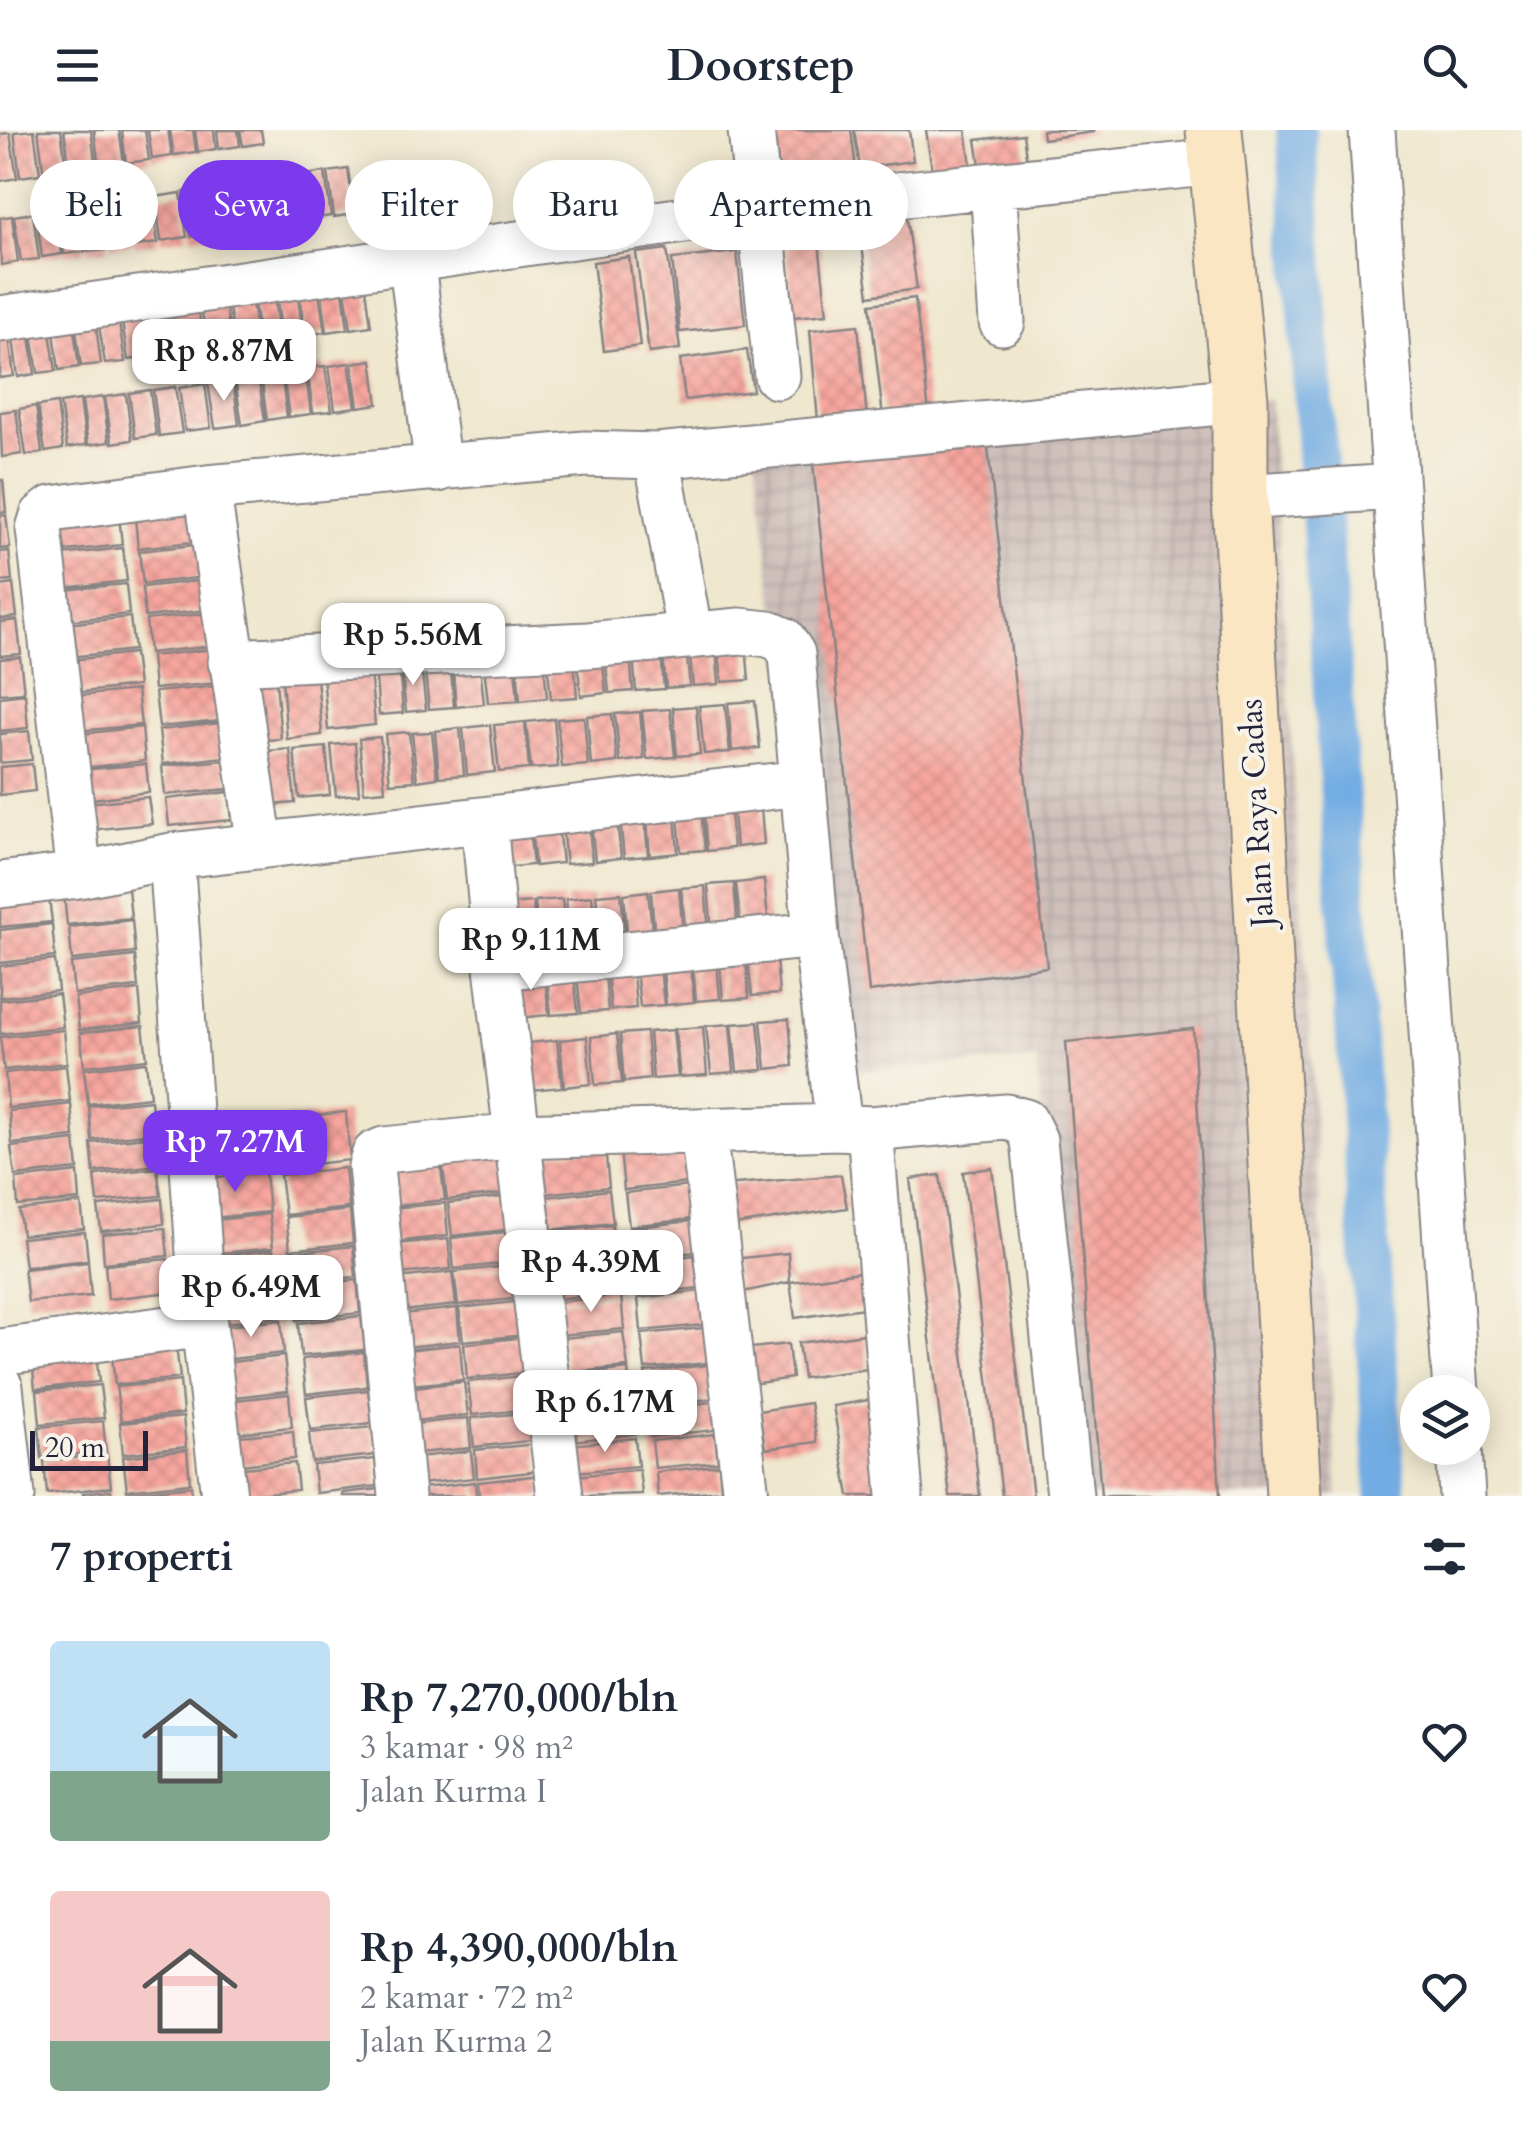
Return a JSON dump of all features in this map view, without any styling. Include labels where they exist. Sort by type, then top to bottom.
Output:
[{"type":"street","points":[[751,130],[754,160]]},
{"type":"street","points":[[1372,130],[1390,487],[1455,1375]]},
{"type":"street","points":[[908,194],[993,185],[1215,146]]},
{"type":"street","name":"Jalan Raya Cadas","points":[[1215,146],[1240,400],[1255,496],[1294,1496]]},
{"type":"street","points":[[993,185],[1002,322]]},
{"type":"street","points":[[0,319],[674,222]]},
{"type":"street","points":[[764,250],[777,376]]},
{"type":"street","points":[[411,257],[438,469]]},
{"type":"street","points":[[79,874],[39,529],[42,516],[52,509],[208,488],[585,454],[657,456],[1240,400]]},
{"type":"street","points":[[657,456],[690,636]]},
{"type":"street","points":[[1255,496],[1390,487]]},
{"type":"street","points":[[208,488],[260,846]]},
{"type":"street","points":[[231,662],[588,645],[740,631],[769,634],[783,640],[792,654],[816,935],[855,1128],[900,1496]]},
{"type":"street","points":[[0,885],[171,856],[801,783]]},
{"type":"street","points":[[484,820],[497,967],[560,1496]]},
{"type":"street","points":[[171,856],[204,1324],[224,1496]]},
{"type":"street","points":[[497,967],[816,935]]},
{"type":"street","points":[[402,1496],[371,1166],[374,1154],[517,1136],[855,1128],[1006,1118],[1024,1122],[1034,1140],[1070,1496]]},
{"type":"street","points":[[703,1131],[746,1496]]},
{"type":"street","points":[[0,1352],[204,1324]]},
{"type":"street","points":[[0,1387],[12,1496]]},
{"type":"street","points":[[1461,1465],[1462,1496]]},
{"type":"shaded area","points":[[1270,400],[1338,1496],[1072,1496],[1037,1060],[832,1072],[755,448]]},
{"type":"building","points":[[34,130],[38,160],[30,160],[30,176],[20,177],[14,132]]},
{"type":"building","points":[[38,130],[61,130],[65,160],[42,160]]},
{"type":"building","points":[[64,130],[91,130],[95,160],[68,160]]},
{"type":"building","points":[[94,130],[119,130],[124,160],[98,160]]},
{"type":"building","points":[[122,130],[145,130],[149,160],[126,160]]},
{"type":"building","points":[[148,130],[168,130],[172,156],[152,159]]},
{"type":"building","points":[[170,130],[193,130],[196,152],[174,155]]},
{"type":"building","points":[[195,130],[214,130],[216,149],[198,152]]},
{"type":"building","points":[[217,130],[238,130],[240,146],[219,149]]},
{"type":"building","points":[[240,130],[261,130],[263,143],[243,146]]},
{"type":"building","points":[[774,130],[851,130],[855,160],[778,160]]},
{"type":"building","points":[[854,130],[909,130],[913,161],[859,160]]},
{"type":"building","points":[[926,130],[966,130],[971,165],[932,170]]},
{"type":"building","points":[[1042,130],[1094,130],[1094,132],[1043,139]]},
{"type":"building","points":[[10,133],[17,178],[0,181],[0,134]]},
{"type":"building","points":[[1023,134],[1027,164],[981,171],[976,140]]},
{"type":"building","points":[[345,169],[345,215],[334,217],[328,172]]},
{"type":"building","points":[[325,172],[331,216],[325,217]]},
{"type":"building","points":[[178,193],[178,238],[161,241],[158,197]]},
{"type":"building","points":[[30,213],[30,250],[38,250],[39,259],[21,261],[14,216]]},
{"type":"building","points":[[12,216],[18,262],[1,265],[0,218]]},
{"type":"building","points":[[908,225],[917,289],[869,296],[863,250],[908,250]]},
{"type":"building","points":[[667,249],[680,349],[649,353],[636,253]]},
{"type":"building","points":[[41,250],[61,250],[62,254],[42,257]]},
{"type":"building","points":[[63,250],[85,250],[85,252],[64,254]]},
{"type":"building","points":[[786,250],[820,250],[827,314],[794,317]]},
{"type":"building","points":[[737,252],[745,325],[680,332],[672,259]]},
{"type":"building","points":[[629,257],[640,346],[604,351],[593,262]]},
{"type":"building","points":[[365,281],[371,326],[351,329],[344,284]]},
{"type":"building","points":[[342,284],[348,329],[327,332],[321,287]]},
{"type":"building","points":[[318,287],[325,332],[305,335],[299,290]]},
{"type":"building","points":[[297,291],[303,335],[282,338],[276,294]]},
{"type":"building","points":[[273,293],[280,339],[260,342],[253,296]]},
{"type":"building","points":[[251,297],[258,343],[235,346],[228,300]]},
{"type":"building","points":[[915,298],[929,412],[883,417],[870,304]]},
{"type":"building","points":[[225,301],[232,347],[208,350],[201,305]]},
{"type":"building","points":[[198,305],[204,350],[178,353],[172,309]]},
{"type":"building","points":[[168,308],[174,355],[152,358],[145,311]]},
{"type":"building","points":[[142,312],[148,357],[128,360],[121,315]]},
{"type":"building","points":[[118,316],[125,362],[105,364],[98,319]]},
{"type":"building","points":[[95,319],[101,364],[81,366],[75,322]]},
{"type":"building","points":[[73,322],[79,367],[59,370],[53,325]]},
{"type":"building","points":[[858,325],[868,428],[819,433],[810,330]]},
{"type":"building","points":[[49,326],[56,371],[38,373],[31,328]]},
{"type":"building","points":[[29,328],[35,374],[18,377],[12,331]]},
{"type":"building","points":[[8,331],[14,376],[0,378],[0,332]]},
{"type":"building","points":[[747,350],[753,391],[685,400],[680,359]]},
{"type":"building","points":[[372,360],[378,404],[358,407],[352,363]]},
{"type":"building","points":[[349,363],[356,407],[335,410],[329,366]]},
{"type":"building","points":[[325,366],[332,411],[313,413],[307,368]]},
{"type":"building","points":[[305,369],[311,414],[289,417],[283,372]]},
{"type":"building","points":[[281,372],[287,417],[267,420],[261,375]]},
{"type":"building","points":[[258,375],[265,421],[242,425],[235,378]]},
{"type":"building","points":[[233,379],[239,425],[215,428],[208,383]]},
{"type":"building","points":[[205,384],[211,428],[185,431],[179,388]]},
{"type":"building","points":[[175,387],[182,433],[159,436],[153,390]]},
{"type":"building","points":[[150,390],[156,435],[135,438],[129,393]]},
{"type":"building","points":[[126,394],[132,440],[112,443],[105,397]]},
{"type":"building","points":[[103,397],[109,442],[88,445],[82,400]]},
{"type":"building","points":[[80,400],[86,445],[67,448],[60,403]]},
{"type":"building","points":[[57,403],[63,449],[45,452],[38,406]]},
{"type":"building","points":[[36,406],[42,453],[26,455],[19,409]]},
{"type":"building","points":[[16,410],[22,454],[2,457],[0,412]]},
{"type":"building","points":[[986,431],[1047,967],[869,992],[812,454]]},
{"type":"building","points":[[0,480],[6,512],[0,513]]},
{"type":"building","points":[[198,501],[202,541],[138,548],[134,508]]},
{"type":"building","points":[[118,505],[122,545],[58,552],[54,512]]},
{"type":"building","points":[[6,515],[10,548],[0,549],[0,516]]},
{"type":"building","points":[[203,544],[206,577],[143,584],[139,551]]},
{"type":"building","points":[[123,548],[127,581],[63,588],[60,555]]},
{"type":"building","points":[[9,551],[12,581],[0,582],[0,552]]},
{"type":"building","points":[[206,580],[209,610],[145,617],[142,587]]},
{"type":"building","points":[[13,584],[17,617],[0,619],[0,586]]},
{"type":"building","points":[[126,584],[129,614],[65,621],[62,590]]},
{"type":"building","points":[[210,613],[213,646],[149,653],[146,620]]},
{"type":"building","points":[[130,617],[134,650],[70,657],[66,624]]},
{"type":"building","points":[[17,620],[21,654],[0,656],[0,622]]},
{"type":"building","points":[[745,633],[749,680],[722,682],[717,635]]},
{"type":"building","points":[[715,635],[719,684],[693,686],[688,638]]},
{"type":"building","points":[[685,638],[690,686],[666,688],[662,640]]},
{"type":"building","points":[[660,641],[664,689],[636,691],[632,643]]},
{"type":"building","points":[[629,644],[633,691],[609,693],[604,646]]},
{"type":"building","points":[[601,646],[606,693],[581,696],[576,648]]},
{"type":"building","points":[[214,649],[218,683],[154,689],[151,656]]},
{"type":"building","points":[[573,649],[577,697],[551,699],[546,651]]},
{"type":"building","points":[[543,651],[547,698],[520,701],[516,654]]},
{"type":"building","points":[[134,653],[138,686],[75,693],[71,660]]},
{"type":"building","points":[[514,654],[518,701],[488,703],[483,657]]},
{"type":"building","points":[[20,657],[24,692],[0,694],[0,659]]},
{"type":"building","points":[[479,657],[484,704],[456,707],[452,659]]},
{"type":"building","points":[[369,659],[375,725],[328,730],[322,664]]},
{"type":"building","points":[[450,660],[454,707],[429,709],[424,662]]},
{"type":"building","points":[[399,664],[403,713],[379,715],[375,666]]},
{"type":"building","points":[[421,664],[426,710],[406,712],[401,665]]},
{"type":"building","points":[[316,665],[322,735],[287,739],[281,668]]},
{"type":"building","points":[[275,669],[281,739],[252,741],[245,672]]},
{"type":"building","points":[[217,686],[221,721],[159,727],[155,692]]},
{"type":"building","points":[[137,690],[141,725],[79,731],[75,696]]},
{"type":"building","points":[[25,694],[28,728],[0,731],[0,697]]},
{"type":"building","points":[[755,701],[760,748],[732,751],[728,703]]},
{"type":"building","points":[[725,704],[730,752],[704,754],[699,706]]},
{"type":"building","points":[[696,706],[700,754],[677,756],[673,708]]},
{"type":"building","points":[[670,709],[675,757],[647,759],[642,711]]},
{"type":"building","points":[[640,712],[644,759],[620,762],[615,714]]},
{"type":"building","points":[[612,714],[617,762],[591,765],[587,716]]},
{"type":"building","points":[[584,717],[588,765],[562,767],[557,719]]},
{"type":"building","points":[[554,719],[558,767],[531,769],[526,722]]},
{"type":"building","points":[[525,722],[529,769],[499,772],[494,725]]},
{"type":"building","points":[[221,723],[225,757],[163,764],[159,730]]},
{"type":"building","points":[[490,725],[495,772],[467,775],[463,728]]},
{"type":"building","points":[[142,727],[145,761],[83,768],[80,734]]},
{"type":"building","points":[[460,728],[464,775],[439,777],[435,731]]},
{"type":"building","points":[[29,731],[32,760],[0,763],[0,734]]},
{"type":"building","points":[[409,732],[414,781],[390,783],[385,734]]},
{"type":"building","points":[[432,732],[437,778],[417,781],[412,733]]},
{"type":"building","points":[[380,737],[385,790],[364,792],[359,739]]},
{"type":"building","points":[[355,743],[359,794],[336,796],[331,745]]},
{"type":"building","points":[[326,747],[330,795],[299,798],[294,750]]},
{"type":"building","points":[[290,749],[295,803],[260,806],[255,752]]},
{"type":"building","points":[[226,760],[229,789],[165,795],[162,766]]},
{"type":"building","points":[[32,764],[35,791],[0,795],[0,767]]},
{"type":"building","points":[[146,764],[149,792],[85,800],[82,770]]},
{"type":"building","points":[[229,792],[232,820],[169,826],[166,799]]},
{"type":"building","points":[[148,797],[152,824],[89,830],[86,803]]},
{"type":"building","points":[[760,797],[764,844],[736,847],[732,800]]},
{"type":"building","points":[[729,800],[733,848],[707,851],[703,803]]},
{"type":"building","points":[[700,802],[705,850],[681,852],[677,805]]},
{"type":"building","points":[[674,805],[678,853],[650,856],[646,808]]},
{"type":"building","points":[[644,808],[648,856],[624,858],[619,811]]},
{"type":"building","points":[[616,810],[621,858],[595,861],[590,812]]},
{"type":"building","points":[[588,813],[592,862],[566,864],[561,815]]},
{"type":"building","points":[[557,816],[562,863],[535,866],[530,818]]},
{"type":"building","points":[[528,819],[533,865],[502,868],[498,822]]},
{"type":"building","points":[[127,878],[131,918],[67,925],[63,885]]},
{"type":"building","points":[[764,880],[769,927],[741,930],[736,883]]},
{"type":"building","points":[[47,882],[52,922],[0,927],[0,887]]},
{"type":"building","points":[[734,883],[738,931],[712,934],[708,885]]},
{"type":"building","points":[[705,886],[709,933],[686,935],[681,888]]},
{"type":"building","points":[[679,888],[683,936],[655,939],[651,891]]},
{"type":"building","points":[[648,891],[653,939],[628,941],[624,894]]},
{"type":"building","points":[[621,893],[626,941],[600,943],[596,895]]},
{"type":"building","points":[[592,896],[597,944],[570,947],[566,899]]},
{"type":"building","points":[[562,899],[567,946],[539,949],[535,901]]},
{"type":"building","points":[[533,902],[537,949],[507,951],[503,904]]},
{"type":"building","points":[[132,920],[135,953],[72,960],[69,927]]},
{"type":"building","points":[[52,924],[55,957],[0,963],[0,930]]},
{"type":"building","points":[[775,946],[779,994],[752,996],[747,949]]},
{"type":"building","points":[[745,949],[749,998],[723,1000],[719,952]]},
{"type":"building","points":[[716,952],[720,999],[696,1001],[692,954]]},
{"type":"building","points":[[690,954],[694,1002],[666,1005],[662,957]]},
{"type":"building","points":[[135,956],[138,987],[74,994],[71,963]]},
{"type":"building","points":[[659,958],[664,1005],[640,1007],[635,960]]},
{"type":"building","points":[[632,959],[636,1008],[611,1010],[606,961]]},
{"type":"building","points":[[55,960],[58,991],[0,997],[0,966]]},
{"type":"building","points":[[604,963],[608,1011],[581,1013],[576,965]]},
{"type":"building","points":[[573,965],[578,1013],[551,1015],[546,968]]},
{"type":"building","points":[[544,968],[549,1015],[518,1018],[514,971]]},
{"type":"building","points":[[139,990],[142,1023],[79,1030],[75,997]]},
{"type":"building","points":[[59,994],[63,1027],[0,1034],[0,1000]]},
{"type":"building","points":[[789,1019],[793,1066],[766,1069],[761,1021]]},
{"type":"building","points":[[758,1022],[763,1070],[737,1072],[732,1024]]},
{"type":"building","points":[[730,1024],[734,1072],[711,1074],[706,1026]]},
{"type":"building","points":[[143,1026],[147,1059],[84,1066],[80,1033]]},
{"type":"building","points":[[703,1027],[707,1075],[680,1077],[675,1029]]},
{"type":"building","points":[[1193,1029],[1220,1496],[1101,1496],[1066,1042]]},
{"type":"building","points":[[64,1030],[67,1063],[4,1070],[0,1037]]},
{"type":"building","points":[[673,1030],[678,1077],[653,1079],[649,1032]]},
{"type":"building","points":[[646,1032],[650,1079],[624,1082],[620,1034]]},
{"type":"building","points":[[617,1034],[622,1083],[595,1085],[591,1037]]},
{"type":"building","points":[[587,1037],[591,1084],[564,1087],[560,1040]]},
{"type":"building","points":[[557,1040],[562,1087],[532,1090],[528,1043]]},
{"type":"building","points":[[146,1062],[150,1097],[88,1104],[84,1069]]},
{"type":"building","points":[[66,1066],[70,1101],[8,1108],[5,1073]]},
{"type":"building","points":[[151,1100],[154,1133],[92,1140],[89,1106]]},
{"type":"building","points":[[71,1104],[74,1137],[12,1144],[9,1111]]},
{"type":"building","points":[[346,1112],[350,1160],[278,1168],[273,1120]]},
{"type":"building","points":[[261,1126],[266,1168],[203,1175],[198,1133]]},
{"type":"building","points":[[155,1136],[158,1165],[94,1172],[91,1143]]},
{"type":"building","points":[[75,1140],[78,1169],[15,1176],[11,1147]]},
{"type":"building","points":[[684,1143],[688,1183],[624,1190],[620,1150]]},
{"type":"building","points":[[605,1147],[609,1187],[544,1194],[540,1154]]},
{"type":"building","points":[[506,1153],[511,1193],[447,1200],[442,1160]]},
{"type":"building","points":[[440,1160],[445,1200],[381,1207],[376,1167]]},
{"type":"building","points":[[157,1168],[161,1196],[98,1202],[95,1175]]},
{"type":"building","points":[[345,1168],[349,1208],[285,1215],[280,1175]]},
{"type":"building","points":[[992,1168],[1033,1496],[1002,1496],[963,1172]]},
{"type":"building","points":[[78,1172],[80,1200],[18,1206],[16,1179]]},
{"type":"building","points":[[265,1172],[269,1212],[205,1219],[201,1179]]},
{"type":"building","points":[[841,1175],[847,1208],[727,1226],[724,1185]]},
{"type":"building","points":[[940,1175],[980,1496],[950,1496],[910,1179]]},
{"type":"building","points":[[689,1186],[692,1219],[629,1226],[625,1193]]},
{"type":"building","points":[[609,1190],[613,1223],[549,1230],[546,1197]]},
{"type":"building","points":[[511,1196],[514,1229],[452,1236],[448,1203]]},
{"type":"building","points":[[162,1199],[164,1224],[101,1231],[98,1206]]},
{"type":"building","points":[[81,1203],[84,1229],[22,1235],[19,1210]]},
{"type":"building","points":[[445,1203],[448,1236],[386,1243],[382,1209]]},
{"type":"building","points":[[350,1210],[353,1243],[290,1250],[286,1217]]},
{"type":"building","points":[[269,1214],[273,1248],[210,1254],[207,1221]]},
{"type":"building","points":[[692,1221],[696,1252],[632,1259],[629,1228]]},
{"type":"building","points":[[612,1225],[615,1256],[552,1263],[548,1232]]},
{"type":"building","points":[[165,1228],[168,1256],[104,1263],[102,1234]]},
{"type":"building","points":[[514,1231],[517,1262],[454,1269],[451,1238]]},
{"type":"building","points":[[85,1232],[88,1260],[25,1267],[21,1238]]},
{"type":"building","points":[[448,1239],[451,1269],[388,1275],[385,1245]]},
{"type":"building","points":[[353,1246],[356,1277],[292,1284],[289,1253]]},
{"type":"building","points":[[273,1250],[275,1281],[212,1288],[209,1257]]},
{"type":"building","points":[[788,1253],[790,1282],[738,1293],[732,1259]]},
{"type":"building","points":[[696,1255],[699,1288],[636,1295],[633,1262]]},
{"type":"building","points":[[168,1259],[171,1292],[108,1299],[105,1265]]},
{"type":"building","points":[[616,1259],[620,1292],[556,1299],[552,1266]]},
{"type":"building","points":[[88,1262],[91,1296],[28,1302],[24,1269]]},
{"type":"building","points":[[518,1265],[521,1298],[458,1305],[454,1272]]},
{"type":"building","points":[[452,1272],[456,1305],[392,1312],[388,1279]]},
{"type":"building","points":[[859,1272],[864,1308],[795,1318],[790,1282]]},
{"type":"building","points":[[357,1280],[360,1313],[296,1320],[293,1287]]},
{"type":"building","points":[[277,1284],[280,1317],[217,1324],[213,1291]]},
{"type":"building","points":[[700,1291],[704,1325],[641,1331],[638,1298]]},
{"type":"building","points":[[621,1295],[624,1329],[561,1335],[558,1302]]},
{"type":"building","points":[[523,1301],[526,1335],[463,1341],[459,1308]]},
{"type":"building","points":[[457,1308],[460,1341],[397,1348],[393,1315]]},
{"type":"building","points":[[361,1316],[365,1350],[301,1356],[298,1323]]},
{"type":"building","points":[[281,1320],[284,1353],[222,1360],[218,1327]]},
{"type":"building","points":[[704,1328],[707,1363],[645,1369],[641,1334]]},
{"type":"building","points":[[623,1332],[628,1367],[566,1373],[562,1338]]},
{"type":"building","points":[[865,1334],[868,1369],[803,1378],[798,1343]]},
{"type":"building","points":[[526,1337],[529,1372],[467,1379],[464,1344]]},
{"type":"building","points":[[175,1338],[180,1378],[115,1385],[111,1345]]},
{"type":"building","points":[[95,1342],[99,1382],[35,1389],[31,1349]]},
{"type":"building","points":[[460,1344],[463,1380],[401,1386],[398,1351]]},
{"type":"building","points":[[788,1344],[792,1378],[744,1385],[741,1349]]},
{"type":"building","points":[[364,1352],[367,1387],[306,1394],[302,1359]]},
{"type":"building","points":[[284,1356],[288,1391],[226,1398],[222,1363]]},
{"type":"building","points":[[708,1365],[712,1399],[649,1405],[645,1372]]},
{"type":"building","points":[[628,1369],[631,1403],[569,1410],[566,1376]]},
{"type":"building","points":[[530,1375],[534,1409],[472,1415],[468,1382]]},
{"type":"building","points":[[180,1381],[183,1414],[121,1421],[116,1387]]},
{"type":"building","points":[[464,1382],[468,1415],[406,1422],[402,1388]]},
{"type":"building","points":[[100,1385],[104,1418],[40,1424],[37,1391]]},
{"type":"building","points":[[368,1390],[372,1423],[310,1430],[306,1397]]},
{"type":"building","points":[[289,1394],[292,1427],[230,1434],[227,1401]]},
{"type":"building","points":[[869,1400],[883,1496],[849,1496],[833,1406]]},
{"type":"building","points":[[712,1402],[715,1430],[651,1437],[649,1408]]},
{"type":"building","points":[[810,1403],[817,1442],[765,1449],[759,1411]]},
{"type":"building","points":[[632,1406],[635,1434],[572,1441],[568,1412]]},
{"type":"building","points":[[534,1412],[537,1440],[474,1447],[471,1418]]},
{"type":"building","points":[[183,1417],[186,1447],[123,1454],[120,1423]]},
{"type":"building","points":[[468,1418],[471,1448],[408,1454],[405,1425]]},
{"type":"building","points":[[103,1421],[106,1451],[42,1458],[39,1427]]},
{"type":"building","points":[[372,1427],[376,1455],[312,1462],[309,1433]]},
{"type":"building","points":[[293,1431],[295,1459],[232,1466],[229,1437]]},
{"type":"building","points":[[715,1434],[718,1462],[655,1468],[652,1441]]},
{"type":"building","points":[[635,1438],[638,1466],[576,1472],[572,1445]]},
{"type":"building","points":[[537,1444],[540,1471],[477,1478],[475,1450]]},
{"type":"building","points":[[187,1450],[190,1483],[127,1490],[123,1457]]},
{"type":"building","points":[[471,1451],[474,1478],[411,1485],[409,1458]]},
{"type":"building","points":[[107,1454],[111,1487],[47,1494],[44,1461]]},
{"type":"building","points":[[375,1459],[378,1486],[316,1493],[313,1465]]},
{"type":"building","points":[[295,1463],[298,1490],[236,1496],[233,1469]]},
{"type":"building","points":[[719,1465],[721,1490],[658,1496],[656,1472]]},
{"type":"building","points":[[639,1469],[642,1494],[578,1496],[576,1476]]},
{"type":"building","points":[[541,1475],[543,1496],[479,1496],[478,1482]]},
{"type":"building","points":[[475,1482],[476,1496],[413,1496],[412,1489]]},
{"type":"building","points":[[191,1486],[192,1496],[126,1496],[126,1493]]},
{"type":"building","points":[[379,1489],[380,1496],[343,1496],[343,1493]]},
{"type":"building","points":[[111,1490],[112,1496],[83,1496],[83,1493]]},
{"type":"waterway","points":[[1296,130],[1386,1496]]}]
